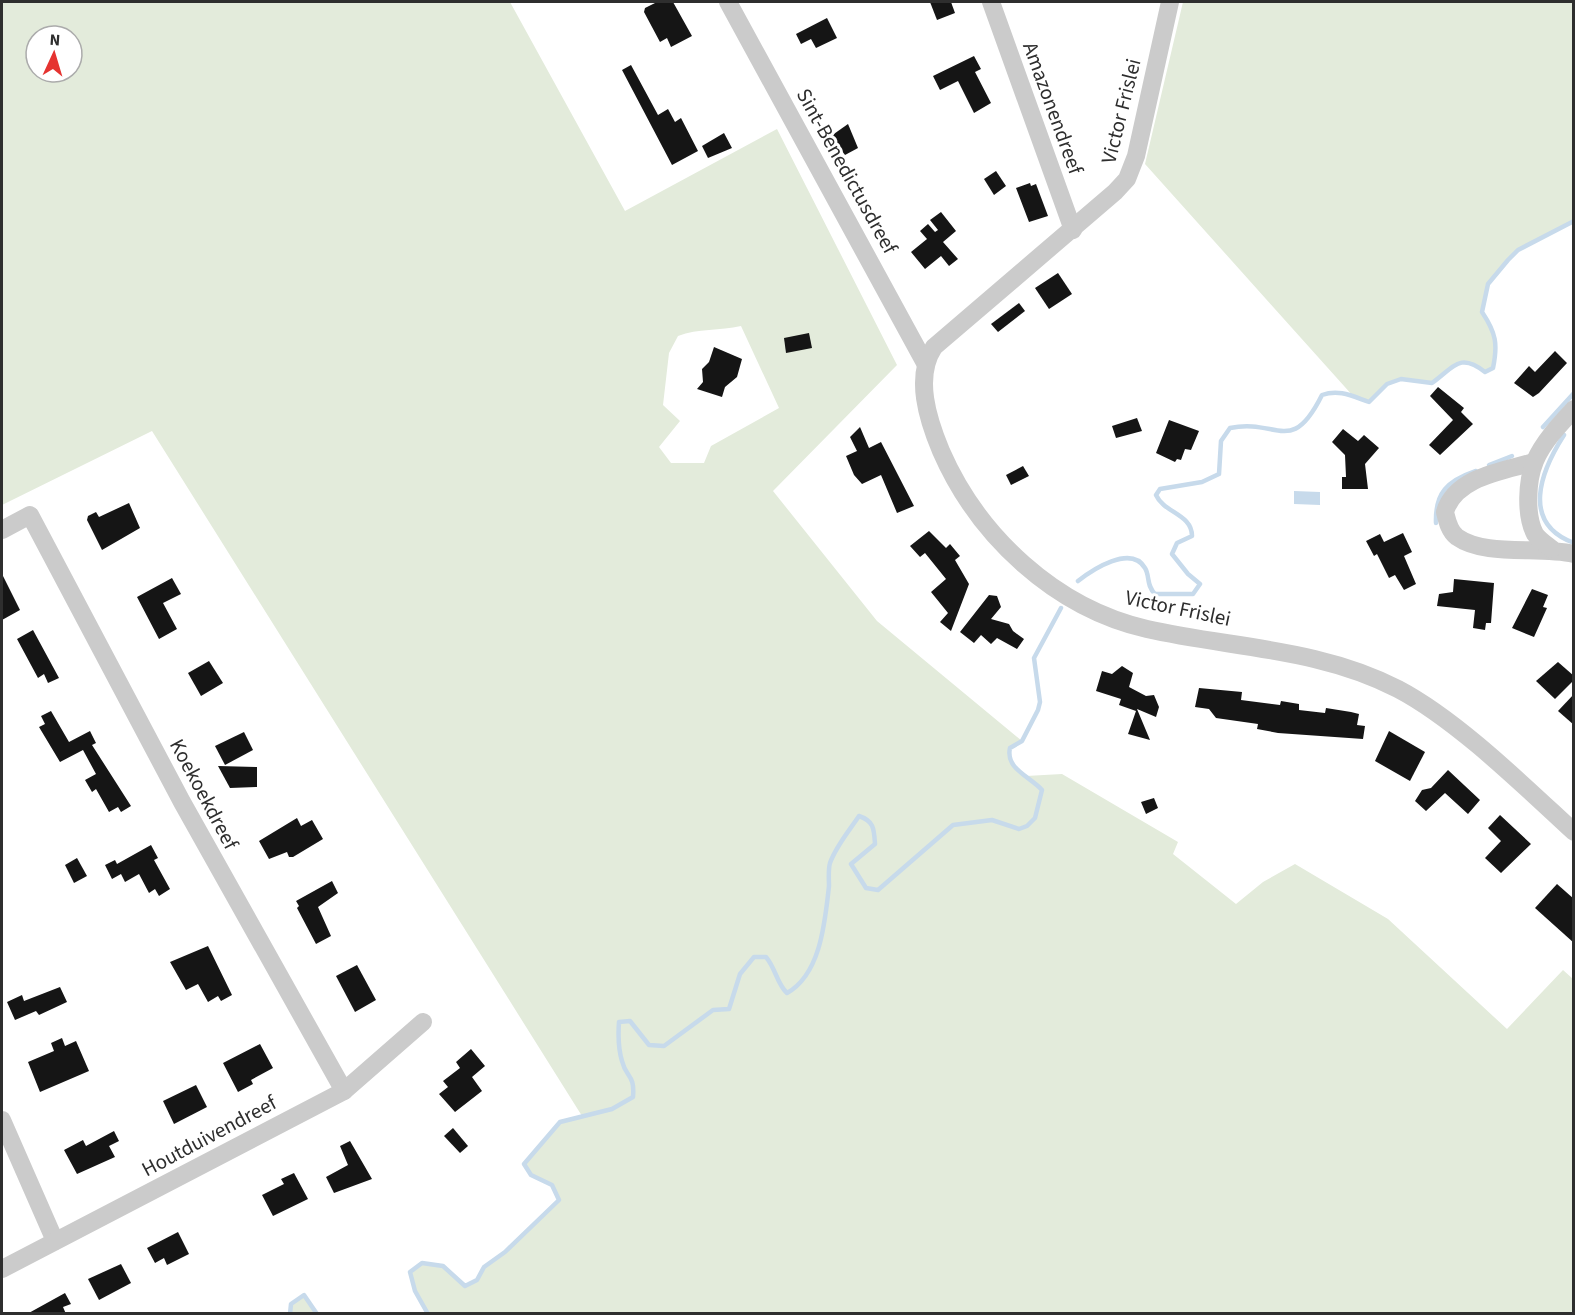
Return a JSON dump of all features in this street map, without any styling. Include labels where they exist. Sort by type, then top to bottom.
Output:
[{"type":"street","name":"Sint-Benedictusdreef","points":[[728,2],[925,363]]},
{"type":"street","name":"Amazonendreef","points":[[991,2],[1073,230]]},
{"type":"street","name":"Victor Frislei","points":[[1170,2],[1133,167],[1115,192],[934,347],[925,363],[924,386],[928,412],[934,435],[955,483],[991,533],[1033,572],[1097,610],[1128,623],[1163,632],[1299,655],[1356,672],[1398,689],[1441,717],[1574,832]]},
{"type":"street","points":[[1552,549],[1536,536],[1532,525],[1529,501],[1534,462],[1544,444],[1574,409]]},
{"type":"street","points":[[1534,462],[1466,484],[1456,491],[1447,502],[1445,512],[1448,525],[1456,536],[1487,548],[1552,549],[1574,554]]},
{"type":"street","name":"Koekoekdreef","points":[[2,530],[30,515],[182,802],[344,1091]]},
{"type":"street","name":"Houtduivendreef","points":[[2,1269],[344,1091],[423,1022]]},
{"type":"street","points":[[2,1120],[55,1242]]},
{"type":"green space","points":[[2,2],[510,2],[625,211],[777,129],[897,365],[773,491],[877,621],[1022,741],[1010,748],[1009,753],[1016,768],[1026,776],[1062,774],[1178,842],[1173,854],[1236,904],[1263,882],[1295,864],[1388,919],[1507,1029],[1563,970],[1573,979],[1573,1313],[428,1313],[415,1291],[410,1272],[422,1263],[443,1266],[464,1285],[477,1280],[484,1267],[505,1252],[559,1200],[552,1185],[531,1175],[524,1164],[560,1122],[582,1116],[152,431],[2,505]],"holes":[[[741,326],[779,408],[711,446],[704,463],[671,463],[659,447],[680,421],[663,405],[669,353],[678,336]]]},
{"type":"green space","points":[[1183,2],[1573,2],[1573,221],[1518,250],[1488,284],[1482,312],[1494,339],[1493,368],[1485,372],[1463,362],[1452,367],[1432,383],[1401,379],[1387,384],[1369,402],[1353,396],[1145,164]]},
{"type":"green space","points":[[304,1295],[317,1313],[290,1313],[291,1304]]},
{"type":"water","points":[[1294,491],[1320,492],[1320,505],[1294,504]]},
{"type":"building","points":[[657,2],[673,2],[692,36],[671,47],[667,38],[660,42],[644,12],[645,8]]},
{"type":"building","points":[[930,2],[951,2],[955,13],[937,20]]},
{"type":"building","points":[[827,18],[837,38],[816,48],[811,39],[801,44],[796,34]]},
{"type":"building","points":[[974,56],[981,69],[975,72],[991,103],[974,113],[958,81],[940,90],[933,76]]},
{"type":"building","points":[[631,65],[658,115],[668,109],[675,122],[681,118],[698,151],[672,165],[622,70]]},
{"type":"building","points":[[848,124],[858,148],[845,155],[831,136]]},
{"type":"building","points":[[724,133],[732,148],[708,158],[702,146]]},
{"type":"building","points":[[996,171],[1006,186],[994,195],[984,179]]},
{"type":"building","points":[[1030,183],[1031,186],[1036,184],[1048,216],[1029,222],[1016,188]]},
{"type":"building","points":[[941,212],[956,231],[943,242],[958,259],[949,266],[941,256],[925,269],[911,252],[927,239],[920,231],[928,224],[935,232],[938,230],[930,220]]},
{"type":"building","points":[[1058,273],[1072,294],[1049,309],[1035,288]]},
{"type":"building","points":[[1019,303],[1025,311],[998,332],[991,324]]},
{"type":"building","points":[[809,333],[812,348],[786,353],[784,338]]},
{"type":"building","points":[[714,347],[742,359],[737,377],[725,387],[722,397],[697,389],[703,382],[702,369],[709,362]]},
{"type":"building","points":[[1555,351],[1567,363],[1539,393],[1533,397],[1514,383],[1529,366],[1535,372]]},
{"type":"building","points":[[1438,387],[1464,408],[1461,412],[1473,424],[1440,455],[1429,445],[1453,420],[1430,396]]},
{"type":"building","points":[[1137,418],[1142,431],[1116,438],[1112,426]]},
{"type":"building","points":[[1169,420],[1199,431],[1191,450],[1185,449],[1181,460],[1177,459],[1175,462],[1156,453]]},
{"type":"building","points":[[860,427],[869,448],[881,442],[914,506],[897,513],[881,475],[862,484],[854,475],[846,456],[857,451],[850,437]]},
{"type":"building","points":[[1343,429],[1358,441],[1364,435],[1379,448],[1365,464],[1368,489],[1342,489],[1342,477],[1346,477],[1345,455],[1332,442]]},
{"type":"building","points":[[1023,466],[1029,476],[1011,485],[1006,475]]},
{"type":"building","points":[[129,503],[140,528],[102,550],[87,520],[88,516],[96,512],[99,517]]},
{"type":"building","points":[[929,531],[946,548],[950,544],[960,556],[955,560],[969,584],[951,631],[940,622],[948,613],[931,592],[946,579],[925,553],[920,557],[910,546]]},
{"type":"building","points":[[1403,533],[1412,552],[1404,556],[1416,584],[1404,590],[1395,575],[1389,578],[1377,554],[1374,556],[1366,541],[1380,534],[1384,542]]},
{"type":"building","points":[[2,574],[20,610],[2,620]]},
{"type":"building","points":[[172,578],[181,594],[163,603],[177,629],[159,639],[137,597]]},
{"type":"building","points":[[1454,579],[1494,583],[1491,623],[1486,623],[1485,630],[1473,628],[1475,610],[1437,606],[1439,594],[1453,592]]},
{"type":"building","points":[[1532,589],[1548,595],[1543,607],[1547,608],[1534,637],[1512,628]]},
{"type":"building","points":[[989,595],[997,596],[1001,607],[991,619],[1009,624],[1013,631],[1024,639],[1017,649],[997,638],[991,644],[981,635],[974,643],[960,632]]},
{"type":"building","points":[[33,630],[59,678],[48,683],[44,674],[38,678],[17,639]]},
{"type":"building","points":[[209,661],[223,683],[201,696],[188,673]]},
{"type":"building","points":[[1558,662],[1574,676],[1574,680],[1555,699],[1536,681]]},
{"type":"building","points":[[1122,666],[1133,673],[1129,687],[1146,696],[1154,695],[1159,707],[1156,717],[1137,709],[1150,740],[1128,734],[1136,711],[1119,705],[1121,699],[1096,691],[1102,671],[1112,674]]},
{"type":"building","points":[[1199,688],[1242,692],[1241,700],[1280,705],[1281,701],[1299,704],[1299,710],[1325,713],[1326,708],[1359,714],[1357,725],[1365,726],[1363,739],[1278,733],[1257,729],[1258,724],[1216,718],[1209,709],[1195,707]]},
{"type":"building","points":[[1574,694],[1574,725],[1558,711]]},
{"type":"building","points":[[51,711],[69,742],[90,731],[96,743],[92,745],[131,806],[121,812],[118,807],[109,812],[96,789],[92,792],[85,780],[96,774],[83,750],[60,762],[39,727],[45,724],[41,716]]},
{"type":"building","points":[[1389,731],[1425,752],[1410,781],[1375,761]]},
{"type":"building","points":[[244,732],[253,750],[225,765],[215,746]]},
{"type":"building","points":[[218,766],[257,767],[257,787],[230,788]]},
{"type":"building","points":[[1448,770],[1480,800],[1468,814],[1445,793],[1426,811],[1415,801],[1422,790],[1431,788]]},
{"type":"building","points":[[1154,798],[1158,808],[1146,814],[1141,802]]},
{"type":"building","points":[[1500,815],[1531,844],[1501,873],[1485,858],[1501,841],[1488,828]]},
{"type":"building","points":[[297,818],[301,826],[312,820],[323,839],[293,857],[289,857],[287,852],[269,859],[259,841]]},
{"type":"building","points":[[151,845],[158,858],[154,860],[170,889],[159,896],[155,889],[149,893],[139,874],[125,882],[121,874],[112,879],[105,865],[115,860],[117,864]]},
{"type":"building","points":[[77,858],[87,876],[74,883],[65,865]]},
{"type":"building","points":[[332,881],[338,893],[318,907],[331,936],[316,944],[297,908],[299,906],[296,901]]},
{"type":"building","points":[[1557,884],[1574,899],[1574,943],[1535,908]]},
{"type":"building","points":[[208,946],[232,995],[221,1001],[218,996],[208,1002],[198,984],[186,990],[170,962]]},
{"type":"building","points":[[357,965],[376,1000],[355,1012],[336,976]]},
{"type":"building","points":[[60,987],[67,1002],[39,1015],[36,1011],[15,1020],[7,1002],[22,995],[24,1001]]},
{"type":"building","points":[[62,1038],[65,1046],[76,1041],[89,1071],[40,1092],[28,1062],[54,1051],[51,1043]]},
{"type":"building","points":[[260,1044],[273,1068],[251,1080],[253,1084],[238,1092],[223,1063]]},
{"type":"building","points":[[471,1049],[485,1066],[472,1077],[482,1091],[455,1112],[439,1094],[448,1087],[443,1081],[460,1068],[456,1062]]},
{"type":"building","points":[[196,1085],[207,1107],[174,1124],[163,1101]]},
{"type":"building","points":[[453,1128],[468,1146],[460,1153],[444,1136]]},
{"type":"building","points":[[114,1131],[119,1141],[109,1146],[115,1157],[77,1174],[64,1150],[83,1140],[86,1146]]},
{"type":"building","points":[[350,1141],[372,1179],[334,1193],[326,1177],[348,1165],[340,1146]]},
{"type":"building","points":[[294,1173],[308,1199],[273,1216],[262,1195],[284,1184],[281,1179]]},
{"type":"building","points":[[178,1232],[189,1254],[167,1265],[164,1258],[155,1263],[147,1248]]},
{"type":"building","points":[[121,1264],[131,1283],[99,1300],[88,1279]]},
{"type":"building","points":[[65,1293],[71,1304],[63,1307],[66,1314],[27,1314]]},
{"type":"waterway","points":[[1078,581],[1111,561],[1131,558],[1139,561],[1145,568],[1150,587],[1155,594],[1193,594],[1200,584],[1188,574],[1172,554],[1177,543],[1192,536],[1191,529],[1183,518],[1160,501],[1156,495],[1160,489],[1202,482],[1219,474],[1221,441],[1230,428],[1246,426],[1282,431],[1292,430],[1301,425],[1311,414],[1322,395],[1328,393],[1340,393],[1369,402],[1387,384],[1401,379],[1432,383],[1452,367],[1463,362],[1485,372],[1493,368],[1495,339],[1482,312],[1488,284],[1518,250],[1574,221]]},
{"type":"waterway","points":[[1543,427],[1574,393]]},
{"type":"waterway","points":[[1564,435],[1548,464],[1543,480],[1540,495],[1541,510],[1546,523],[1557,534],[1574,543]]},
{"type":"waterway","points":[[1489,465],[1512,456]]},
{"type":"waterway","points":[[1436,523],[1438,504],[1445,490],[1457,479],[1476,471]]},
{"type":"waterway","points":[[428,1314],[415,1291],[410,1272],[422,1263],[443,1266],[465,1286],[477,1280],[484,1267],[505,1252],[559,1200],[552,1185],[531,1175],[524,1164],[560,1122],[612,1109],[633,1097],[633,1084],[620,1051],[619,1022],[630,1021],[649,1045],[664,1046],[713,1010],[729,1009],[740,974],[754,957],[766,957],[787,993],[798,984],[807,973],[819,946],[826,915],[830,863],[859,816],[868,820],[872,826],[875,844],[851,864],[866,888],[878,890],[953,825],[992,820],[1019,829],[1027,826],[1035,818],[1042,790],[1015,767],[1009,755],[1010,748],[1022,741],[1038,710],[1040,702],[1034,658],[1061,608]]},
{"type":"waterway","points":[[290,1314],[291,1304],[304,1295],[317,1314]]}]
